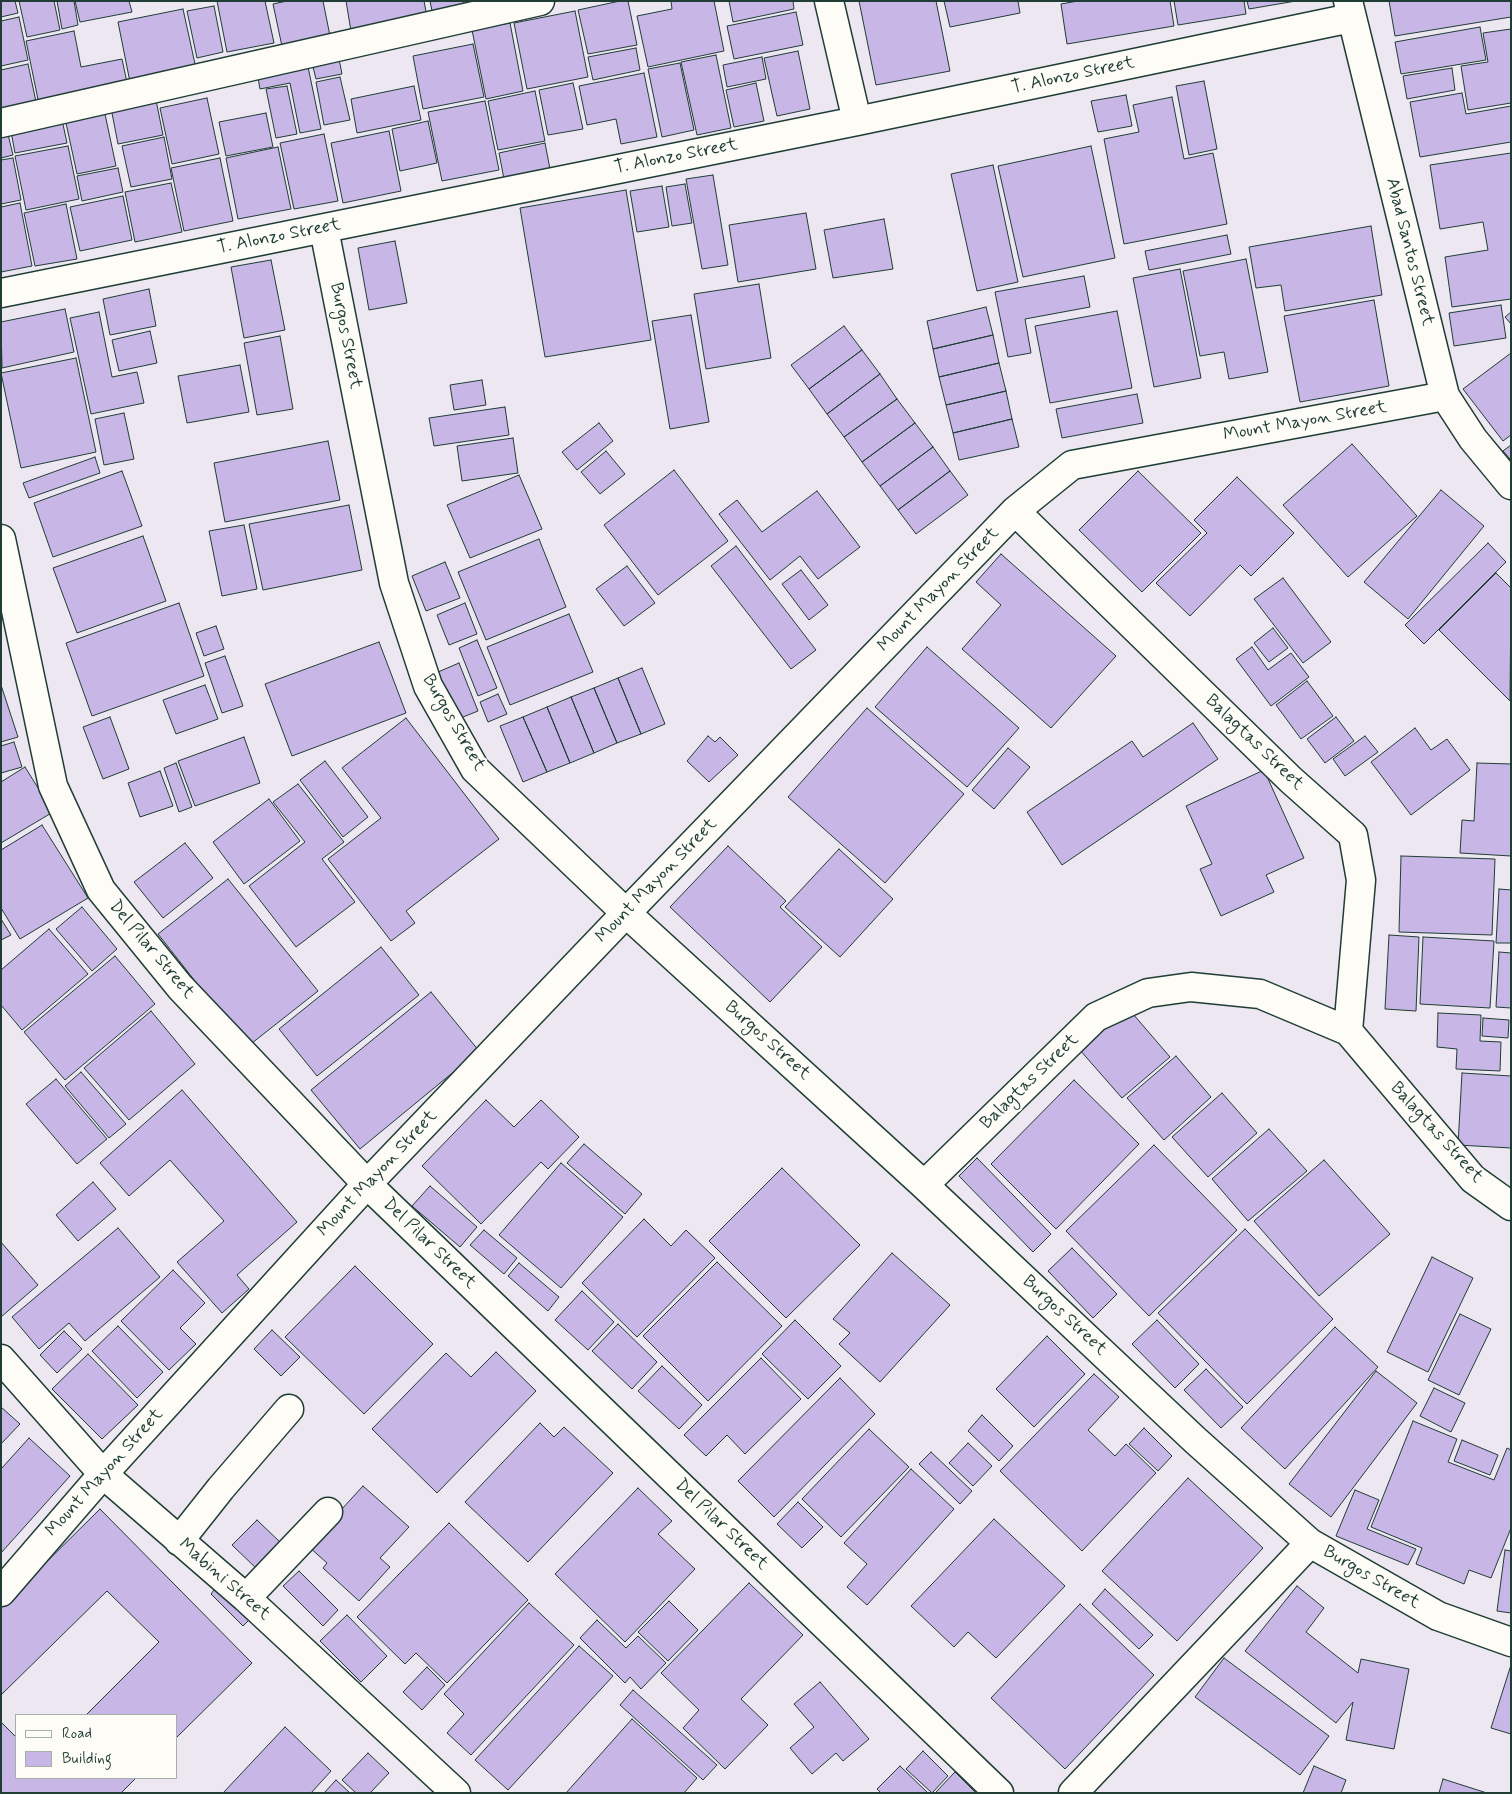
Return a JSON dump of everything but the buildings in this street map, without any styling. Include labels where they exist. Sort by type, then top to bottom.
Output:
[{"type":"street","points":[[1,123],[540,1]]},
{"type":"street","points":[[829,1],[857,121]]},
{"type":"street","name":"T. Alonzo Street","points":[[1,293],[857,121],[1349,9]]},
{"type":"street","name":"Abad Santos Street","points":[[1349,9],[1445,396],[1473,439],[1511,485]]},
{"type":"street","name":"Burgos Street","points":[[324,229],[394,583],[428,686],[475,769],[626,913],[924,1185],[1195,1440],[1310,1542],[1438,1616],[1511,1642]]},
{"type":"street","name":"Mount Mayon Street","points":[[1,1592],[103,1474],[367,1184],[1015,511],[1072,465],[1445,396]]},
{"type":"street","name":"Balagtas Street","points":[[1015,511],[1291,780],[1353,835],[1362,880],[1348,1031]]},
{"type":"street","name":"Del Pilar Street","points":[[1,539],[53,786],[101,890],[180,986],[367,1184],[1000,1793]]},
{"type":"street","name":"Balagtas Street","points":[[924,1185],[1096,1016],[1148,993],[1191,987],[1260,994],[1348,1031],[1473,1179],[1511,1206]]},
{"type":"street","name":"Mabini Street","points":[[1,1359],[103,1474],[246,1598],[456,1793]]},
{"type":"street","points":[[179,1541],[289,1409]]},
{"type":"street","points":[[246,1598],[328,1512]]},
{"type":"street","points":[[1073,1793],[1310,1542]]}]
